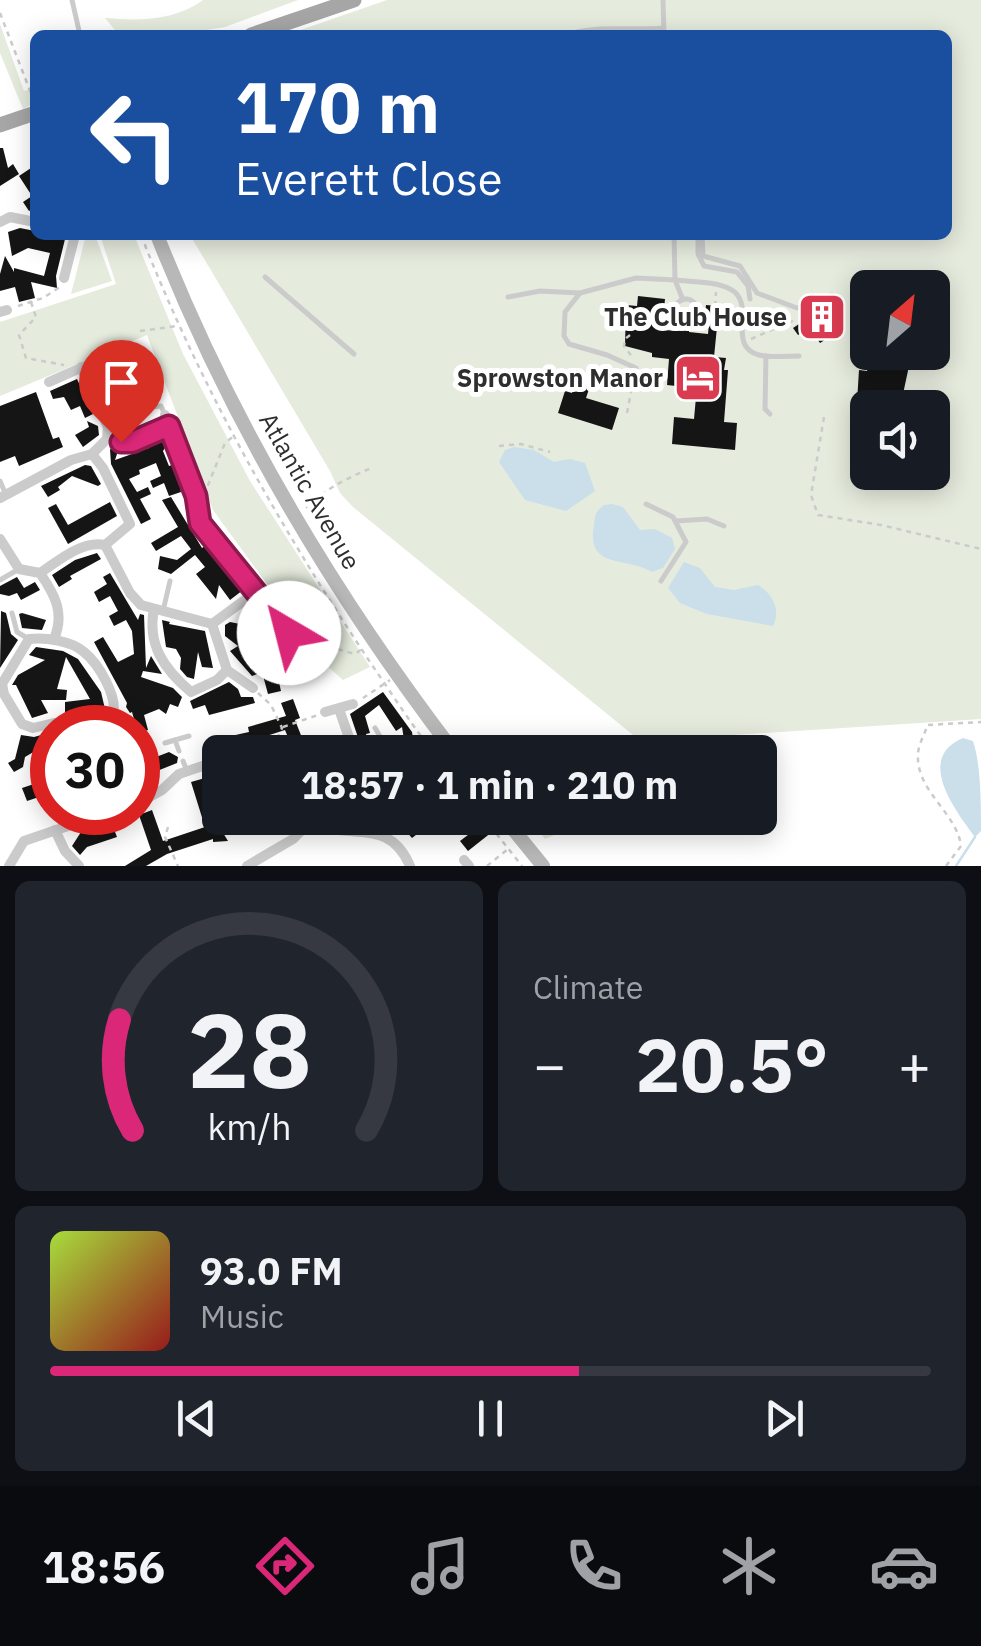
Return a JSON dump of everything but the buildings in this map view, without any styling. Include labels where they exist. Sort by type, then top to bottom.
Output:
[{"type":"main road","points":[[266,30],[354,0]]},
{"type":"main road","points":[[0,125],[30,115]]},
{"type":"street","points":[[0,222],[10,217],[30,221]]},
{"type":"street","points":[[64,278],[75,240]]},
{"type":"street","name":"Atlantic Avenue","points":[[160,240],[232,400],[296,517],[397,676],[441,735]]},
{"type":"street","points":[[48,382],[119,351]]},
{"type":"street","points":[[3,496],[71,460],[92,454],[107,439],[108,427],[82,367]]},
{"type":"street","points":[[107,439],[132,442],[167,420],[200,523],[306,655]]},
{"type":"street","points":[[92,454],[128,514],[130,524],[104,545]]},
{"type":"street","points":[[0,539],[18,568],[40,573],[83,547],[104,545],[130,593],[141,605],[212,624]]},
{"type":"street","points":[[40,573],[60,610],[54,640]]},
{"type":"street","points":[[212,624],[257,591]]},
{"type":"street","points":[[158,610],[152,642],[178,681],[191,692],[227,670]]},
{"type":"street","points":[[212,624],[227,670],[254,688]]},
{"type":"street","points":[[29,638],[54,640],[84,650],[114,694],[112,716],[97,724],[54,723],[33,728],[22,724],[2,684],[29,638]]},
{"type":"street","points":[[325,712],[353,704]]},
{"type":"street","points":[[339,709],[348,735]]},
{"type":"street","points":[[162,790],[185,766],[202,763]]},
{"type":"street","points":[[8,866],[24,842],[42,835]]},
{"type":"street","points":[[57,835],[79,866]]},
{"type":"street","points":[[247,866],[296,835]]},
{"type":"street","points":[[383,835],[403,850],[410,866]]},
{"type":"street","points":[[517,835],[542,866]]},
{"type":"lane","points":[[72,0],[80,30]]},
{"type":"lane","points":[[662,0],[663,30]]},
{"type":"lane","points":[[582,30],[600,25],[624,30]]},
{"type":"lane","points":[[674,240],[675,280],[683,300]]},
{"type":"lane","points":[[700,240],[700,261],[704,266],[736,272],[748,286],[750,299]]},
{"type":"lane","points":[[701,240],[703,256],[740,266],[757,293],[798,308],[832,296]]},
{"type":"lane","points":[[265,277],[354,354]]},
{"type":"lane","points":[[508,297],[540,291],[580,292],[636,278],[726,287],[740,297],[744,342],[752,352],[799,356]]},
{"type":"lane","points":[[580,292],[565,312],[564,336],[569,344],[636,368]]},
{"type":"lane","points":[[683,300],[690,300],[697,308],[696,316],[686,324],[676,314],[677,304],[683,300]]},
{"type":"lane","points":[[766,356],[764,409],[770,414]]},
{"type":"lane","points":[[144,408],[161,406],[167,420]]},
{"type":"lane","points":[[0,481],[3,496]]},
{"type":"lane","points":[[646,504],[676,521],[686,542],[661,581]]},
{"type":"lane","points":[[676,521],[707,518],[724,526]]},
{"type":"lane","points":[[0,580],[18,568]]},
{"type":"lane","points":[[158,610],[170,581]]},
{"type":"lane","points":[[12,613],[16,632],[29,638]]},
{"type":"lane","points":[[375,728],[381,735]]},
{"type":"lane","points":[[165,743],[190,736]]},
{"type":"lane","points":[[176,740],[180,751]]},
{"type":"path","points":[[0,13],[30,89]]},
{"type":"path","points":[[4,311],[56,291],[64,278]]},
{"type":"path","points":[[715,306],[717,286]]},
{"type":"path","points":[[30,302],[35,315],[19,335],[26,358],[73,366],[80,363],[82,367]]},
{"type":"path","points":[[744,342],[792,321]]},
{"type":"path","points":[[140,331],[179,326]]},
{"type":"path","points":[[627,413],[636,368],[624,346],[630,336]]},
{"type":"path","points":[[824,417],[811,495],[818,515],[981,549]]},
{"type":"path","points":[[196,502],[202,499],[226,443],[234,436]]},
{"type":"path","points":[[499,446],[521,444],[550,452]]},
{"type":"path","points":[[296,517],[334,482],[371,468]]},
{"type":"path","points":[[289,633],[355,654],[362,650]]},
{"type":"path","points":[[353,704],[384,684]]},
{"type":"path","points":[[254,688],[271,705],[282,728],[279,735]]},
{"type":"path","points":[[282,728],[325,712]]},
{"type":"path","points":[[946,866],[961,846],[960,837],[932,797],[919,768],[918,748],[927,725],[981,722]]},
{"type":"path","points":[[168,827],[165,837],[178,866]]},
{"type":"path","points":[[497,835],[522,866]]},
{"type":"path","points":[[487,866],[508,849]]},
{"type":"shaded area","points":[[203,0],[298,0],[207,30],[115,30],[105,18],[156,18]]},
{"type":"shaded area","points":[[387,0],[981,0],[981,719],[735,735],[633,735],[340,493],[193,240],[952,240],[952,30],[300,30]]},
{"type":"shaded area","points":[[0,24],[24,91],[30,89],[30,106],[23,109],[0,53]]},
{"type":"shaded area","points":[[85,240],[97,240],[112,281],[71,294]]},
{"type":"shaded area","points":[[102,240],[136,240],[183,354],[250,481],[370,667],[343,680],[326,665],[213,510],[147,335],[0,396],[0,322],[116,284]]},
{"type":"water","points":[[505,450],[534,450],[554,462],[570,459],[585,463],[595,491],[566,511],[525,500],[499,462]]},
{"type":"water","points":[[604,505],[623,507],[640,530],[655,529],[672,538],[675,549],[663,568],[652,572],[610,559],[596,549],[596,514]]},
{"type":"water","points":[[684,562],[700,568],[715,587],[734,590],[758,585],[776,608],[773,626],[707,614],[680,603],[668,588]]},
{"type":"water","points":[[963,738],[973,741],[979,773],[981,831],[975,837],[950,799],[940,771],[949,747]]},
{"type":"waterway","points":[[956,866],[975,837]]},
{"type":"place","name":"The Club House","points":[[822,317]]},
{"type":"place","name":"Sprowston Manor","points":[[698,378]]},
{"type":"route","points":[[121,442],[132,442],[169,426],[196,496],[200,523],[289,633]]}]
